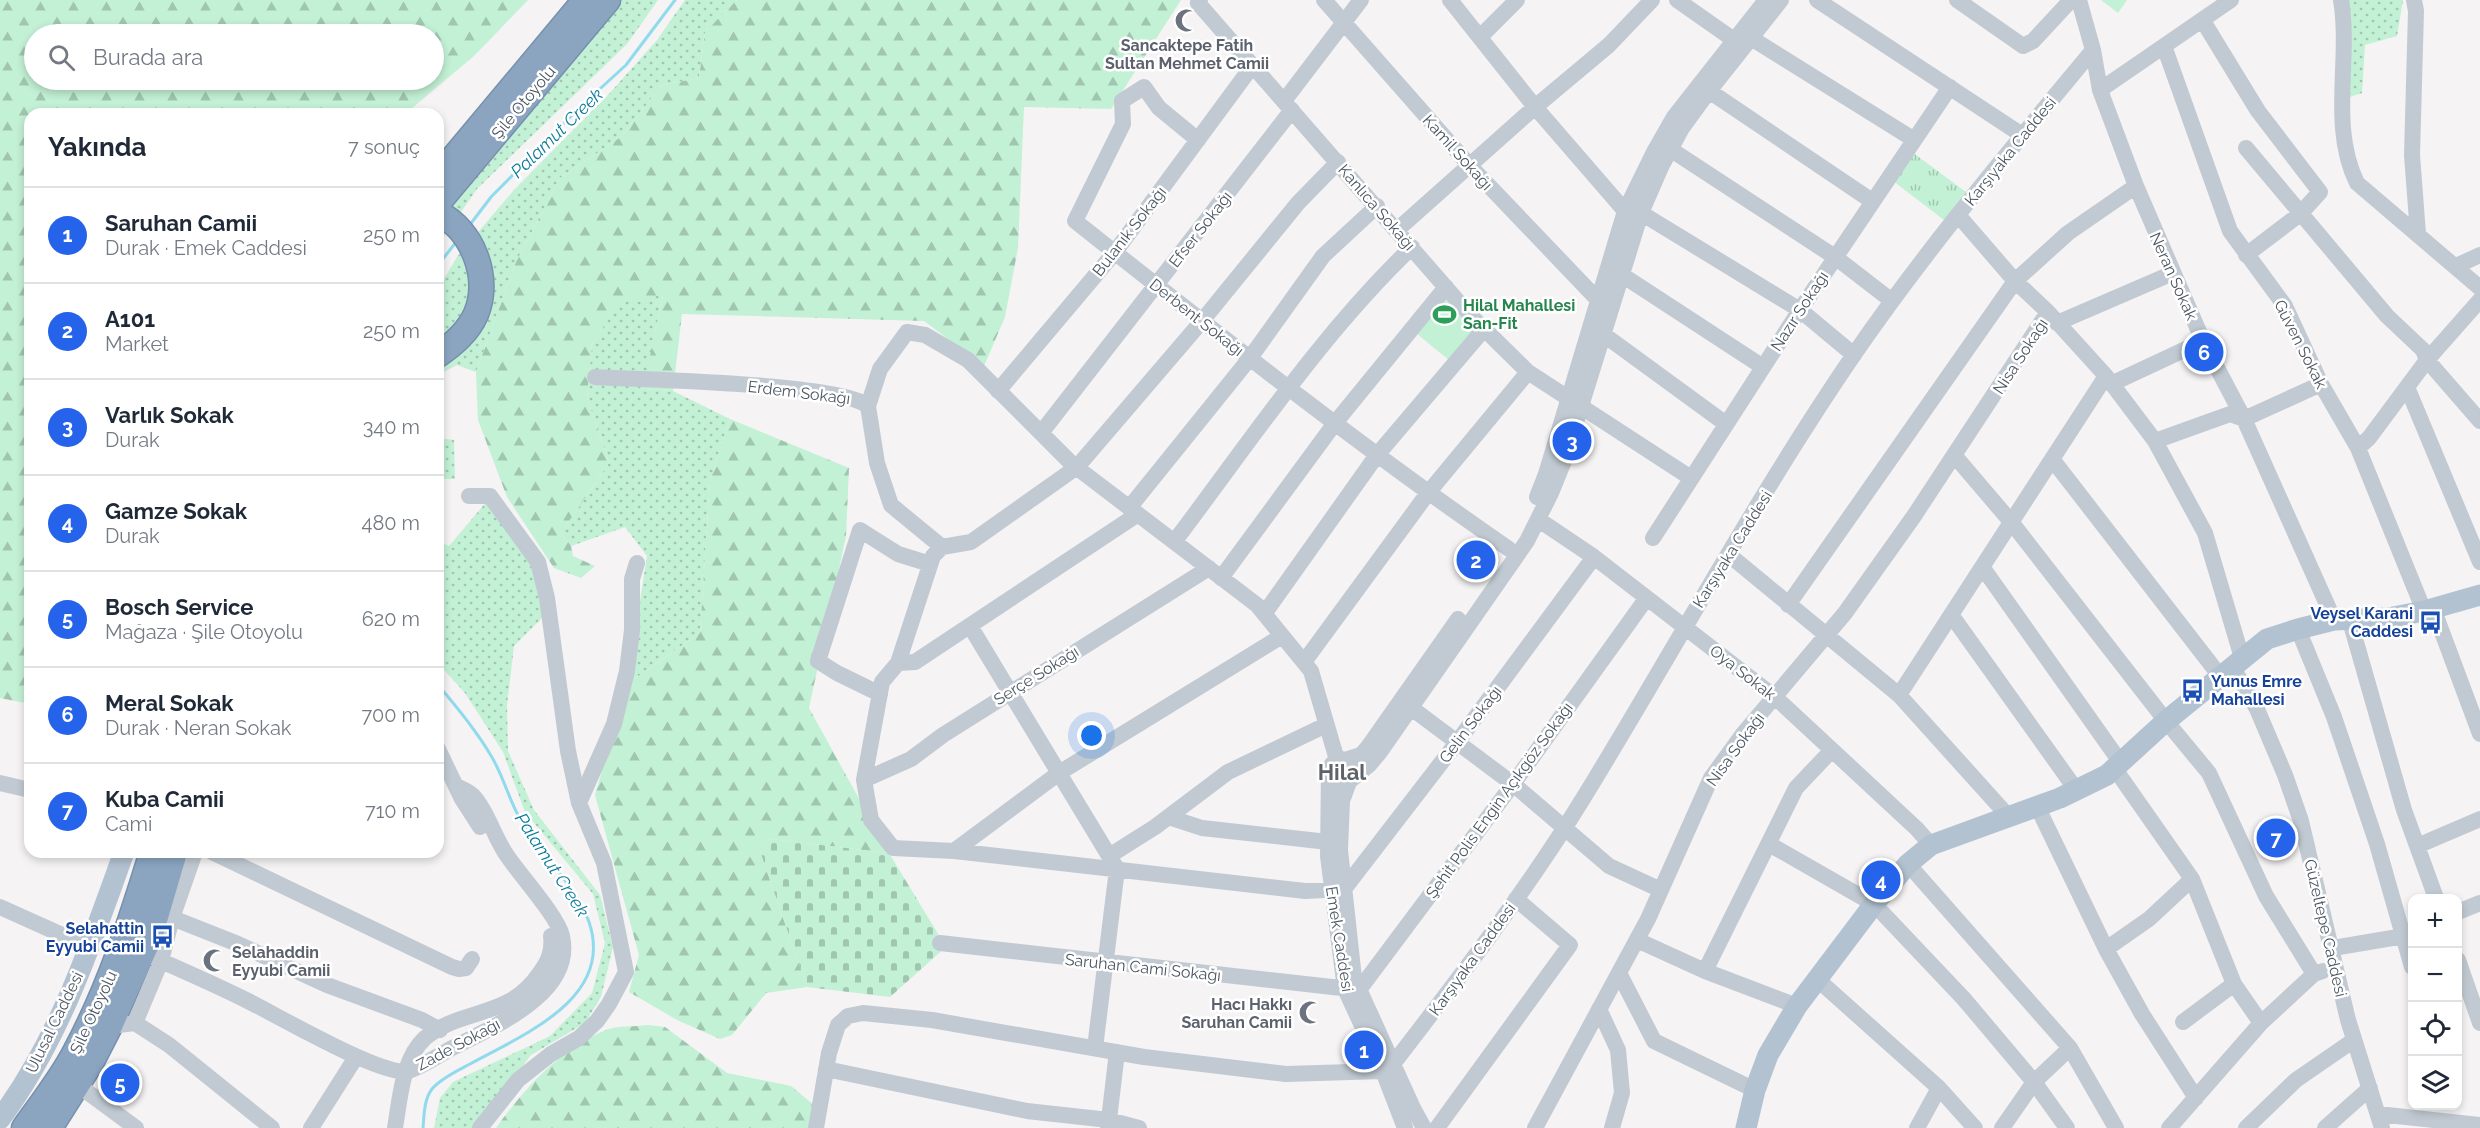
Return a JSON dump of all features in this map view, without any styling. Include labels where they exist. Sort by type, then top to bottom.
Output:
[{"type":"highway","name":"Şile Otoyolu","points":[[444,169],[585,0]]},
{"type":"highway","name":"Şile Otoyolu","points":[[444,196],[608,0]]},
{"type":"highway","points":[[444,217],[456,225],[470,242],[481,284],[479,304],[471,323],[453,345],[444,351]]},
{"type":"highway","name":"Şile Otoyolu","points":[[24,1128],[74,1054],[104,993],[129,930],[150,858]]},
{"type":"highway","name":"Şile Otoyolu","points":[[50,1128],[78,1085],[110,1026],[152,957],[165,915],[174,858]]},
{"type":"main road","points":[[1746,1128],[1755,1090],[1768,1054],[1797,1005],[1874,904],[1908,864],[1931,845],[2077,791],[2118,766],[2166,721],[2267,639],[2298,629],[2342,621],[2388,618],[2428,610],[2480,595]]},
{"type":"main road","name":"Ulusal Caddesi","points":[[0,1119],[45,1048],[69,998],[122,858]]},
{"type":"street","name":"Kamil Sokağı","points":[[1324,0],[1470,166],[1598,300]]},
{"type":"street","name":"Efser Sokağı","points":[[1041,433],[1157,285],[1288,105],[1343,22],[1361,0]]},
{"type":"street","points":[[1450,0],[1535,107],[1633,212],[1800,310],[1854,355]]},
{"type":"street","points":[[1480,37],[1517,0]]},
{"type":"street","points":[[1397,230],[1535,107],[1609,45],[1652,0]]},
{"type":"street","points":[[1677,0],[1913,140]]},
{"type":"street","points":[[1574,404],[1564,461],[1539,520],[1527,541],[1370,764],[1350,780],[1337,783],[1337,764],[1361,755],[1368,747],[1526,522],[1574,404],[1597,330],[1622,275],[1633,212],[1670,149],[1766,0]]},
{"type":"street","points":[[1597,330],[1598,300],[1654,152],[1674,117],[1781,0]]},
{"type":"street","points":[[1817,0],[2022,135]]},
{"type":"street","points":[[1957,0],[2022,46],[2032,41],[2071,0]]},
{"type":"street","name":"Neran Sokak","points":[[2079,0],[2093,51],[2100,90],[2136,186],[2203,341],[2244,419],[2342,621],[2404,810],[2435,894]]},
{"type":"street","points":[[2100,90],[2231,0]]},
{"type":"street","points":[[2341,0],[2342,127],[2357,183],[2480,288]]},
{"type":"street","points":[[2414,0],[2416,11],[2412,155],[2418,234]]},
{"type":"street","name":"Kanlıca Sokağı","points":[[1199,1],[1446,287],[1484,329],[1528,372],[1691,478]]},
{"type":"street","points":[[2203,21],[2258,111],[2320,192],[2300,214],[2246,255]]},
{"type":"street","name":"Güven Sokak","points":[[2164,46],[2229,231],[2285,306],[2321,384],[2358,448],[2480,734]]},
{"type":"street","name":"Karşıyaka Caddesi","points":[[1388,1068],[1516,899],[1564,828],[1728,554],[1854,355],[1958,214],[2093,51]]},
{"type":"street","name":"Bulanık Sokağı","points":[[998,391],[1115,252],[1253,66]]},
{"type":"street","name":"Derbent Sokağı","points":[[1198,140],[1159,108],[1144,87],[1122,101],[1123,124],[1075,220],[1377,455],[1509,549]]},
{"type":"street","name":"Nazır Sokağı","points":[[1653,538],[1800,310],[1950,87]]},
{"type":"street","points":[[1708,91],[1872,201]]},
{"type":"street","points":[[2246,148],[2387,316],[2423,350],[2427,360],[2480,421]]},
{"type":"street","points":[[1670,149],[1835,257],[1892,301]]},
{"type":"street","points":[[1338,162],[1298,203],[1202,321],[1077,467],[971,542],[942,547],[933,556],[898,663],[882,682],[864,780],[871,820],[893,848],[1113,863],[1305,891],[1338,889]]},
{"type":"street","points":[[1788,605],[2015,281],[2067,233],[2136,186]]},
{"type":"street","points":[[898,663],[915,662],[1134,511],[1250,358],[1323,256],[1377,206]]},
{"type":"street","points":[[1958,214],[2015,281],[2053,317],[2108,380],[2156,441],[2205,533],[2231,667]]},
{"type":"street","points":[[1174,542],[1371,286],[1412,247]]},
{"type":"street","points":[[2456,266],[2480,255]]},
{"type":"street","points":[[2053,317],[2172,273]]},
{"type":"street","points":[[1622,275],[1763,368]]},
{"type":"street","points":[[1215,573],[1446,287]]},
{"type":"street","points":[[2358,448],[2369,438],[2427,360],[2480,300]]},
{"type":"street","name":"Nisa Sokağı","points":[[1534,1128],[1637,940],[1711,778],[1845,613],[2053,317]]},
{"type":"street","points":[[1264,614],[1377,455],[1484,329]]},
{"type":"street","points":[[1597,330],[1726,424]]},
{"type":"street","name":"Emek Caddesi","points":[[868,406],[880,369],[907,332],[925,335],[968,360],[1077,467],[1257,605],[1311,671],[1337,764],[1328,842],[1338,889],[1352,989],[1388,1068],[1424,1128]]},
{"type":"street","points":[[1899,695],[2052,459],[2108,380],[2203,341]]},
{"type":"street","points":[[1304,662],[1428,493],[1528,372]]},
{"type":"street","name":"Erdem Sokağı","points":[[595,377],[717,383],[808,391],[860,399],[868,406],[877,463],[891,505],[942,547]]},
{"type":"street","points":[[2156,441],[2230,414],[2244,419],[2321,384]]},
{"type":"street","points":[[2407,387],[2480,562]]},
{"type":"street","points":[[1954,455],[2012,523],[2209,773],[2266,896],[2314,974]]},
{"type":"street","points":[[2052,459],[2231,667]]},
{"type":"street","points":[[469,496],[490,496],[538,562],[547,598],[568,751],[579,803],[604,863],[626,972],[597,1021],[579,1038],[551,1054],[518,1080],[480,1128]]},
{"type":"street","name":"Oya Sokak","points":[[1539,520],[1594,557],[1775,697],[1917,829],[1931,845]]},
{"type":"street","points":[[880,694],[818,661],[860,530],[898,554],[930,564]]},
{"type":"street","points":[[1728,554],[1899,695],[2009,817]]},
{"type":"street","name":"Gelin Sokağı","points":[[1338,889],[1458,741],[1594,557]]},
{"type":"street","points":[[579,803],[614,724],[627,671],[633,630],[632,579],[637,564]]},
{"type":"street","points":[[1983,568],[2192,879],[2234,984],[2261,1023]]},
{"type":"street","name":"Serçe Sokağı","points":[[864,780],[911,759],[1010,691],[1215,573]]},
{"type":"street","name":"Şehit Polis Engin Açıkgöz Sokağı","points":[[1352,989],[1513,784],[1646,599]]},
{"type":"street","points":[[1952,616],[2077,791]]},
{"type":"street","points":[[970,626],[1113,863],[1106,963],[1095,1048]]},
{"type":"street","points":[[2298,629],[2334,717],[2408,934],[2333,948]]},
{"type":"street","points":[[954,851],[1059,772],[1282,636]]},
{"type":"street","name":"Güzeltepe Caddesi","points":[[2231,667],[2257,709],[2285,775],[2301,822],[2354,1040],[2380,1121]]},
{"type":"street","points":[[1410,707],[1513,784],[1609,866],[1661,890]]},
{"type":"street","points":[[1113,863],[1168,817],[1228,772],[1326,725]]},
{"type":"street","points":[[1706,971],[1796,788],[1832,750]]},
{"type":"street","points":[[395,1128],[407,1071],[413,1054],[426,1038],[464,1018],[508,1004],[536,979],[547,963],[552,948],[551,933],[542,914],[491,844],[444,761]]},
{"type":"street","name":"Emek Caddesi","points":[[1338,889],[1342,801],[1350,780]]},
{"type":"street","points":[[0,783],[24,789]]},
{"type":"street","name":"Zade Sokağı","points":[[152,957],[246,1000],[356,1057],[384,1067],[407,1071],[528,1007],[554,977],[563,950],[562,934],[499,845],[475,796],[456,786]]},
{"type":"street","points":[[2037,806],[2106,948],[2142,1014],[2196,1098]]},
{"type":"street","points":[[1168,817],[1202,828],[1328,842]]},
{"type":"street","points":[[2417,846],[2480,819]]},
{"type":"street","points":[[1769,844],[1874,904],[1964,999],[2034,1082],[2067,1128]]},
{"type":"street","points":[[192,858],[165,915],[238,944],[327,986],[422,1020],[440,1030]]},
{"type":"street","points":[[225,858],[452,967],[466,968],[472,959]]},
{"type":"street","points":[[1908,864],[2070,1048],[2116,1128]]},
{"type":"street","points":[[2106,948],[2149,919],[2192,879]]},
{"type":"street","points":[[1437,1128],[1570,945],[1516,899]]},
{"type":"street","points":[[2462,910],[2480,903]]},
{"type":"street","points":[[0,907],[89,947]]},
{"type":"street","points":[[1637,940],[1706,971],[1797,1005]]},
{"type":"street","name":"Saruhan Cami Sokağı","points":[[940,943],[1352,989]]},
{"type":"street","points":[[135,1023],[152,957]]},
{"type":"street","points":[[2169,1128],[2261,1023],[2314,974],[2336,967]]},
{"type":"street","points":[[1619,974],[1654,1041],[1755,1090]]},
{"type":"street","points":[[2462,974],[2480,1023]]},
{"type":"street","points":[[1817,979],[1939,1088],[1975,1128]]},
{"type":"street","points":[[2183,1022],[2234,984]]},
{"type":"street","points":[[1599,1009],[1618,1050],[1622,1093],[1612,1128]]},
{"type":"street","points":[[816,1128],[826,1069],[838,1024],[849,1016],[863,1013],[932,1020],[1117,1052],[1286,1074],[1388,1068]]},
{"type":"street","points":[[110,1026],[135,1023],[169,1045],[272,1128]]},
{"type":"street","points":[[2246,1128],[2296,1080],[2354,1040]]},
{"type":"street","points":[[2002,1128],[2034,1082],[2070,1048]]},
{"type":"street","points":[[1109,1124],[1117,1052]]},
{"type":"street","points":[[311,1128],[356,1057]]},
{"type":"street","name":"Emek Caddesi","points":[[1388,1068],[1405,1128]]},
{"type":"street","points":[[826,1069],[1027,1111],[1139,1128]]},
{"type":"street","points":[[78,1085],[136,1128]]},
{"type":"street","points":[[1917,1128],[1939,1088]]},
{"type":"street","points":[[2325,1128],[2370,1088]]},
{"type":"street","points":[[2453,1110],[2457,1122]]},
{"type":"street","points":[[2380,1121],[2457,1122],[2480,1125]]},
{"type":"green space","points":[[0,0],[528,0],[474,56],[444,81],[444,24],[24,24],[24,90],[434,90],[412,108],[24,108],[24,703],[0,698]]},
{"type":"green space","points":[[620,0],[658,0],[627,44],[477,189],[444,236],[444,210]]},
{"type":"green space","points":[[685,0],[737,0],[705,32],[699,78],[662,85],[621,137],[560,178],[516,262],[476,372],[457,365],[444,372],[444,279],[457,257],[513,191],[609,94],[657,40]]},
{"type":"green space","points":[[737,0],[1181,0],[1111,109],[1024,107],[1018,248],[1005,317],[984,366],[924,321],[682,314],[673,391],[643,389],[663,295],[619,303],[592,344],[587,398],[609,463],[561,533],[571,546],[573,556],[595,566],[581,578],[554,568],[507,497],[478,420],[476,372],[516,262],[560,178],[621,137],[662,85],[699,78],[705,32]]},
{"type":"green space","points":[[2101,0],[2127,0],[2118,13]]},
{"type":"green space","points":[[2341,0],[2403,0],[2397,36],[2365,45],[2362,93],[2347,98]]},
{"type":"green space","points":[[1912,152],[1966,192],[1944,220],[1893,181]]},
{"type":"green space","points":[[663,294],[644,389],[673,391],[730,419],[710,481],[700,633],[627,684],[647,556],[625,527],[571,546],[561,533],[609,463],[587,398],[592,344],[619,302]]},
{"type":"green space","name":"Hilal Mahallesi San-Fit","points":[[1444,298],[1473,331],[1450,361],[1416,333]]},
{"type":"green space","points":[[730,419],[849,468],[846,536],[809,708],[889,853],[770,839],[759,848],[807,987],[766,993],[732,1035],[720,1039],[677,1020],[629,992],[639,955],[595,795],[627,684],[700,633],[710,481]]},
{"type":"green space","points":[[444,439],[454,440],[455,479],[444,479]]},
{"type":"green space","points":[[488,500],[535,561],[545,615],[514,646],[507,705],[508,751],[534,810],[600,895],[613,947],[601,997],[585,1023],[531,1055],[476,1128],[434,1128],[440,1098],[453,1082],[550,1036],[592,993],[605,943],[593,894],[525,812],[503,752],[465,693],[444,670],[444,544],[449,546]]},
{"type":"green space","points":[[770,839],[889,853],[946,947],[890,997],[807,987],[759,848]]},
{"type":"green space","points":[[648,1025],[665,1027],[727,1073],[791,1086],[821,1111],[817,1128],[496,1128],[531,1085],[573,1048],[611,1028]]},
{"type":"waterway","name":"Palamut Creek","points":[[469,226],[491,197],[579,108],[626,65],[675,0]]},
{"type":"waterway","name":"Palamut Creek","points":[[444,257],[457,241]]},
{"type":"waterway","name":"Palamut Creek","points":[[423,1128],[427,1098],[432,1089],[450,1075],[515,1040],[559,1011],[577,993],[589,972],[594,949],[589,922],[576,896],[523,824],[495,762],[466,718],[444,692]]},
{"type":"place","name":"Sancaktepe Fatih Sultan Mehmet Camii","points":[[1187,20]]},
{"type":"place","name":"Hilal Mahallesi San-Fit","points":[[1445,314]]},
{"type":"place","name":"Meral Sokak","points":[[2204,352]]},
{"type":"place","name":"Varlık Sokak","points":[[1572,441]]},
{"type":"place","name":"A101","points":[[1476,560]]},
{"type":"place","name":"Veysel Karani Caddesi","points":[[2431,622]]},
{"type":"place","name":"Yunus Emre Mahallesi","points":[[2193,690]]},
{"type":"place","name":"Kuba Camii","points":[[2276,838]]},
{"type":"place","name":"Gamze Sokak","points":[[1881,880]]},
{"type":"place","name":"Selahattin Eyyubi Camii","points":[[162,937]]},
{"type":"place","name":"Selahaddin Eyyubi Camii","points":[[214,961]]},
{"type":"place","name":"Hacı Hakkı Saruhan Camii","points":[[1310,1013]]},
{"type":"place","name":"Saruhan Camii","points":[[1364,1050]]},
{"type":"place","name":"Bosch Service","points":[[120,1083]]},
{"type":"district","name":"Hilal","points":[[1342,772]]}]
